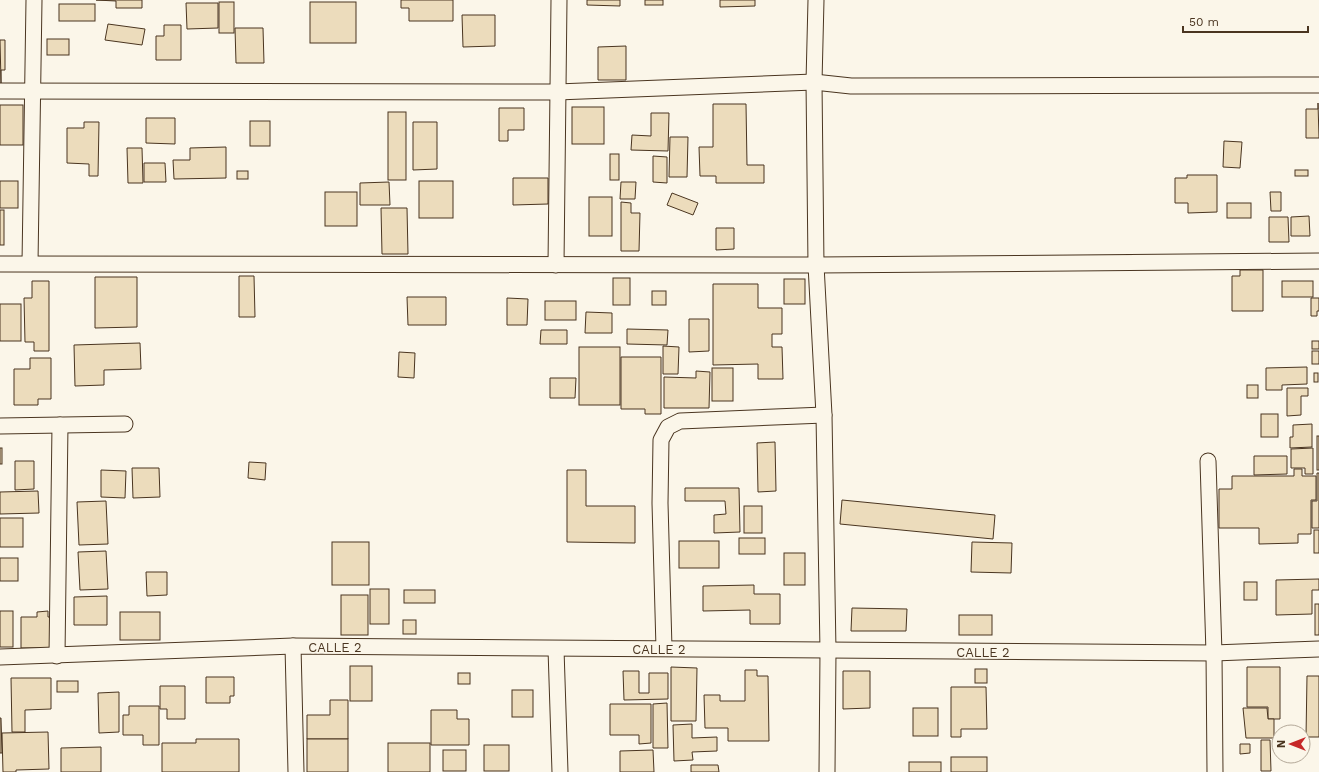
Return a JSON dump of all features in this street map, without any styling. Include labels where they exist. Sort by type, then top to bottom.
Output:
[{"type":"street","points":[[30,263],[34,0]]},
{"type":"street","points":[[556,265],[559,0]]},
{"type":"street","points":[[816,0],[814,82],[816,265],[824,415],[828,652],[828,772]]},
{"type":"street","points":[[0,91],[557,92],[814,82],[851,86],[1319,85]]},
{"type":"street","points":[[0,264],[816,265],[1319,261]]},
{"type":"street","points":[[664,648],[660,503],[661,440],[668,427],[680,420],[824,415]]},
{"type":"street","points":[[0,426],[125,424]]},
{"type":"street","points":[[57,656],[60,425]]},
{"type":"street","points":[[1208,461],[1214,653],[1215,772]]},
{"type":"street","points":[[293,646],[296,772]]},
{"type":"street","name":"CALLE 2","points":[[0,657],[293,646],[556,649],[664,648],[828,652],[1214,653],[1319,649]]},
{"type":"street","points":[[556,649],[560,772]]},
{"type":"building","points":[[96,0],[142,0],[142,8],[116,8],[116,1]]},
{"type":"building","points":[[401,0],[453,0],[453,21],[409,21],[409,8],[401,8]]},
{"type":"building","points":[[587,0],[620,0],[620,6],[587,5]]},
{"type":"building","points":[[645,0],[663,0],[663,5],[645,5]]},
{"type":"building","points":[[720,0],[755,0],[755,6],[720,7]]},
{"type":"building","points":[[219,2],[234,2],[234,33],[219,33]]},
{"type":"building","points":[[310,2],[356,2],[356,43],[310,43]]},
{"type":"building","points":[[186,3],[218,3],[218,28],[187,29]]},
{"type":"building","points":[[59,4],[95,4],[95,21],[59,21]]},
{"type":"building","points":[[462,15],[495,15],[495,46],[463,47]]},
{"type":"building","points":[[108,24],[145,29],[142,45],[105,40]]},
{"type":"building","points":[[164,25],[181,25],[181,60],[156,60],[156,36],[164,36]]},
{"type":"building","points":[[235,28],[263,28],[264,63],[236,63]]},
{"type":"building","points":[[47,39],[69,39],[69,55],[47,55]]},
{"type":"building","points":[[0,40],[5,40],[5,70],[1,70],[1,83]]},
{"type":"building","points":[[626,46],[626,80],[598,80],[598,47]]},
{"type":"building","points":[[1318,103],[1319,138],[1306,138],[1306,109],[1318,109]]},
{"type":"building","points":[[713,104],[746,104],[747,165],[764,165],[764,183],[716,183],[716,176],[700,176],[699,147],[713,147]]},
{"type":"building","points":[[0,105],[23,105],[23,145],[0,145]]},
{"type":"building","points":[[572,107],[604,107],[604,144],[572,144]]},
{"type":"building","points":[[499,108],[524,108],[524,130],[508,130],[508,141],[499,141]]},
{"type":"building","points":[[388,112],[406,112],[406,180],[388,180]]},
{"type":"building","points":[[651,113],[669,113],[668,151],[631,150],[632,135],[651,136]]},
{"type":"building","points":[[146,118],[175,118],[175,144],[146,143]]},
{"type":"building","points":[[250,121],[270,121],[270,146],[250,146]]},
{"type":"building","points":[[84,122],[99,122],[98,176],[89,176],[89,164],[67,163],[67,128],[84,128]]},
{"type":"building","points":[[413,122],[437,122],[437,169],[413,170]]},
{"type":"building","points":[[670,137],[688,137],[687,177],[669,177]]},
{"type":"building","points":[[1224,141],[1242,142],[1240,168],[1223,167]]},
{"type":"building","points":[[226,147],[226,178],[174,179],[173,160],[190,160],[190,148]]},
{"type":"building","points":[[127,148],[142,148],[143,183],[128,183]]},
{"type":"building","points":[[610,154],[619,154],[619,180],[610,180]]},
{"type":"building","points":[[653,156],[667,157],[667,183],[653,182]]},
{"type":"building","points":[[144,163],[165,163],[166,182],[144,182]]},
{"type":"building","points":[[1295,170],[1308,170],[1308,176],[1295,176]]},
{"type":"building","points":[[237,171],[248,171],[248,179],[237,179]]},
{"type":"building","points":[[1187,175],[1217,175],[1217,212],[1188,213],[1188,203],[1175,203],[1175,178],[1187,178]]},
{"type":"building","points":[[513,178],[548,178],[548,204],[513,205]]},
{"type":"building","points":[[0,181],[18,181],[18,208],[0,208]]},
{"type":"building","points":[[419,181],[453,181],[453,218],[419,218]]},
{"type":"building","points":[[389,182],[390,205],[360,205],[360,183]]},
{"type":"building","points":[[621,182],[636,182],[635,199],[620,199]]},
{"type":"building","points":[[325,192],[357,192],[357,226],[325,226]]},
{"type":"building","points":[[1270,192],[1281,192],[1281,211],[1271,211]]},
{"type":"building","points":[[672,193],[698,203],[693,215],[667,205]]},
{"type":"building","points":[[589,197],[612,197],[612,236],[589,236]]},
{"type":"building","points":[[621,202],[631,203],[631,213],[640,213],[639,251],[621,251]]},
{"type":"building","points":[[1227,203],[1251,203],[1251,218],[1227,218]]},
{"type":"building","points":[[381,208],[407,208],[408,254],[382,254]]},
{"type":"building","points":[[0,210],[4,210],[4,245],[0,245]]},
{"type":"building","points":[[1309,216],[1310,236],[1291,236],[1291,217]]},
{"type":"building","points":[[1269,217],[1288,217],[1289,242],[1269,242]]},
{"type":"building","points":[[716,228],[734,228],[734,249],[716,250]]},
{"type":"building","points":[[1240,270],[1263,270],[1263,311],[1232,311],[1232,276],[1240,276]]},
{"type":"building","points":[[239,276],[254,276],[255,317],[239,317]]},
{"type":"building","points":[[95,277],[137,277],[137,327],[95,328]]},
{"type":"building","points":[[613,278],[630,278],[630,305],[613,305]]},
{"type":"building","points":[[784,279],[805,279],[805,304],[784,304]]},
{"type":"building","points":[[32,281],[49,281],[49,351],[34,351],[34,342],[25,342],[24,298],[32,298]]},
{"type":"building","points":[[1282,281],[1313,281],[1313,297],[1282,297]]},
{"type":"building","points":[[713,284],[758,284],[758,308],[782,308],[782,334],[772,334],[772,347],[782,347],[783,379],[758,379],[758,364],[713,365]]},
{"type":"building","points":[[652,291],[666,291],[666,305],[652,305]]},
{"type":"building","points":[[407,297],[446,297],[446,325],[408,325]]},
{"type":"building","points":[[507,298],[528,299],[527,325],[507,325]]},
{"type":"building","points":[[1311,298],[1319,298],[1319,311],[1317,311],[1317,316],[1311,316]]},
{"type":"building","points":[[545,301],[576,301],[576,320],[545,320]]},
{"type":"building","points":[[0,304],[21,304],[21,341],[0,341]]},
{"type":"building","points":[[586,312],[612,313],[612,333],[585,333]]},
{"type":"building","points":[[689,319],[709,319],[709,351],[689,352]]},
{"type":"building","points":[[627,329],[668,330],[667,345],[627,344]]},
{"type":"building","points":[[541,330],[567,330],[567,344],[540,344]]},
{"type":"building","points":[[1312,341],[1319,341],[1319,349],[1312,349]]},
{"type":"building","points":[[140,343],[141,369],[104,370],[104,385],[75,386],[74,345]]},
{"type":"building","points":[[663,346],[679,347],[678,374],[663,374]]},
{"type":"building","points":[[579,347],[620,347],[620,405],[579,405]]},
{"type":"building","points":[[1312,351],[1319,351],[1319,364],[1312,364]]},
{"type":"building","points":[[399,352],[415,353],[414,378],[398,377]]},
{"type":"building","points":[[621,357],[661,357],[661,414],[645,414],[645,409],[621,409]]},
{"type":"building","points":[[30,358],[51,358],[51,399],[38,399],[38,405],[14,405],[14,369],[30,369]]},
{"type":"building","points":[[1307,367],[1307,384],[1282,385],[1282,390],[1266,390],[1266,368]]},
{"type":"building","points":[[712,368],[733,368],[733,401],[712,401]]},
{"type":"building","points":[[696,371],[710,372],[709,408],[664,408],[664,377],[696,378]]},
{"type":"building","points":[[1314,373],[1318,373],[1318,382],[1314,382]]},
{"type":"building","points":[[550,378],[576,378],[575,398],[550,398]]},
{"type":"building","points":[[1247,385],[1258,385],[1258,398],[1247,398]]},
{"type":"building","points":[[1287,388],[1308,388],[1308,396],[1301,396],[1301,415],[1287,416]]},
{"type":"building","points":[[1261,414],[1278,414],[1278,437],[1261,437]]},
{"type":"building","points":[[1312,424],[1312,447],[1290,448],[1290,437],[1293,437],[1293,425]]},
{"type":"building","points":[[1317,436],[1319,436],[1319,470],[1317,470]]},
{"type":"building","points":[[775,442],[776,491],[758,492],[757,443]]},
{"type":"building","points":[[0,448],[2,448],[2,464],[0,464]]},
{"type":"building","points":[[1313,448],[1313,474],[1305,474],[1305,468],[1291,468],[1291,449]]},
{"type":"building","points":[[1254,456],[1287,456],[1287,474],[1254,475]]},
{"type":"building","points":[[15,461],[34,461],[34,489],[15,490]]},
{"type":"building","points":[[249,462],[266,463],[265,480],[248,478]]},
{"type":"building","points":[[132,468],[159,468],[160,497],[133,498]]},
{"type":"building","points":[[1294,469],[1302,469],[1302,476],[1316,476],[1316,500],[1311,500],[1311,534],[1298,534],[1298,543],[1259,544],[1259,528],[1219,528],[1219,489],[1232,489],[1232,476],[1294,476]]},
{"type":"building","points":[[101,470],[126,471],[125,498],[101,497]]},
{"type":"building","points":[[567,470],[586,470],[586,506],[635,506],[635,543],[567,542]]},
{"type":"building","points":[[1317,473],[1319,473],[1319,528],[1312,528],[1312,501],[1317,501]]},
{"type":"building","points":[[685,488],[739,488],[740,532],[714,533],[714,515],[726,514],[725,501],[685,501]]},
{"type":"building","points":[[38,491],[39,513],[0,514],[0,492]]},
{"type":"building","points":[[842,500],[995,515],[993,539],[840,524]]},
{"type":"building","points":[[106,501],[108,544],[79,545],[77,502]]},
{"type":"building","points":[[744,506],[762,506],[762,533],[744,533]]},
{"type":"building","points":[[0,518],[23,518],[23,547],[0,547]]},
{"type":"building","points":[[1314,530],[1319,530],[1319,553],[1314,553]]},
{"type":"building","points":[[739,538],[765,538],[765,554],[739,554]]},
{"type":"building","points":[[679,541],[719,541],[719,568],[679,568]]},
{"type":"building","points":[[332,542],[369,542],[369,585],[332,585]]},
{"type":"building","points":[[972,542],[1012,543],[1011,573],[971,572]]},
{"type":"building","points":[[106,551],[108,589],[80,590],[78,552]]},
{"type":"building","points":[[784,553],[805,553],[805,585],[784,585]]},
{"type":"building","points":[[0,558],[18,558],[18,581],[0,581]]},
{"type":"building","points":[[146,572],[167,572],[167,595],[147,596]]},
{"type":"building","points":[[1319,579],[1319,590],[1312,590],[1312,614],[1276,615],[1276,580]]},
{"type":"building","points":[[1244,582],[1257,582],[1257,600],[1244,600]]},
{"type":"building","points":[[754,585],[754,594],[780,594],[780,624],[750,624],[750,610],[703,611],[703,586]]},
{"type":"building","points":[[370,589],[389,589],[389,624],[370,624]]},
{"type":"building","points":[[404,590],[435,590],[435,603],[404,603]]},
{"type":"building","points":[[341,595],[368,595],[368,635],[341,635]]},
{"type":"building","points":[[107,596],[107,625],[74,625],[74,597]]},
{"type":"building","points":[[1315,604],[1319,604],[1319,635],[1315,635]]},
{"type":"building","points":[[852,608],[907,609],[906,631],[851,631]]},
{"type":"building","points":[[0,611],[13,611],[13,647],[0,647]]},
{"type":"building","points":[[48,611],[48,617],[53,617],[53,648],[21,648],[21,617],[37,617],[37,612]]},
{"type":"building","points":[[120,612],[160,612],[160,640],[120,640]]},
{"type":"building","points":[[959,615],[992,615],[992,635],[959,635]]},
{"type":"building","points":[[403,620],[416,620],[416,634],[403,634]]},
{"type":"building","points":[[350,666],[372,666],[372,701],[350,701]]},
{"type":"building","points":[[671,667],[697,668],[696,721],[671,721]]},
{"type":"building","points":[[1247,667],[1280,667],[1280,719],[1268,719],[1268,707],[1247,707]]},
{"type":"building","points":[[975,669],[987,669],[987,683],[975,683]]},
{"type":"building","points":[[745,670],[757,670],[757,676],[768,676],[769,741],[728,741],[728,728],[705,728],[704,695],[720,695],[720,701],[745,701]]},
{"type":"building","points":[[623,671],[639,671],[639,693],[649,693],[649,673],[668,673],[668,699],[624,700]]},
{"type":"building","points":[[843,671],[870,671],[870,708],[843,709]]},
{"type":"building","points":[[458,673],[470,673],[470,684],[458,684]]},
{"type":"building","points":[[1307,676],[1319,676],[1319,737],[1311,737],[1311,724],[1306,724]]},
{"type":"building","points":[[206,677],[234,677],[234,696],[230,696],[230,703],[206,703]]},
{"type":"building","points":[[11,678],[51,678],[51,709],[25,710],[25,732],[12,732]]},
{"type":"building","points":[[57,681],[78,681],[78,692],[57,692]]},
{"type":"building","points":[[160,686],[185,686],[185,719],[167,719],[167,709],[160,709]]},
{"type":"building","points":[[951,687],[986,687],[987,729],[961,729],[961,737],[951,737]]},
{"type":"building","points":[[512,690],[533,690],[533,717],[512,717]]},
{"type":"building","points":[[119,692],[119,732],[99,733],[98,693]]},
{"type":"building","points":[[330,700],[348,700],[348,739],[307,739],[307,715],[330,715]]},
{"type":"building","points":[[667,703],[668,748],[653,748],[653,704]]},
{"type":"building","points":[[610,704],[651,704],[651,743],[639,744],[639,735],[610,735]]},
{"type":"building","points":[[129,706],[159,706],[159,745],[143,745],[143,735],[123,735],[123,715],[129,715]]},
{"type":"building","points":[[913,708],[938,708],[938,736],[913,736]]},
{"type":"building","points":[[1243,708],[1267,708],[1268,719],[1274,719],[1274,724],[1271,724],[1271,738],[1246,738]]},
{"type":"building","points":[[431,710],[457,710],[457,719],[469,719],[469,745],[431,745]]},
{"type":"building","points":[[1,718],[2,753],[0,753]]},
{"type":"building","points":[[692,724],[692,738],[717,737],[717,751],[692,752],[693,760],[674,761],[673,725]]},
{"type":"building","points":[[48,732],[49,769],[3,772],[2,733]]},
{"type":"building","points":[[196,739],[239,739],[239,772],[162,772],[162,743],[196,743]]},
{"type":"building","points":[[307,739],[348,739],[348,772],[307,772]]},
{"type":"building","points":[[1261,740],[1270,740],[1271,771],[1261,771]]},
{"type":"building","points":[[388,743],[430,743],[430,772],[388,772]]},
{"type":"building","points":[[1240,744],[1250,744],[1250,753],[1240,754]]},
{"type":"building","points":[[484,745],[509,745],[509,771],[484,771]]},
{"type":"building","points":[[101,747],[101,772],[61,772],[61,748]]},
{"type":"building","points":[[443,750],[466,750],[466,771],[443,771]]},
{"type":"building","points":[[653,750],[654,772],[620,772],[620,751]]},
{"type":"building","points":[[951,757],[987,757],[987,772],[951,772]]},
{"type":"building","points":[[909,762],[941,762],[941,772],[909,772]]},
{"type":"building","points":[[691,765],[718,765],[719,772],[691,772]]}]
